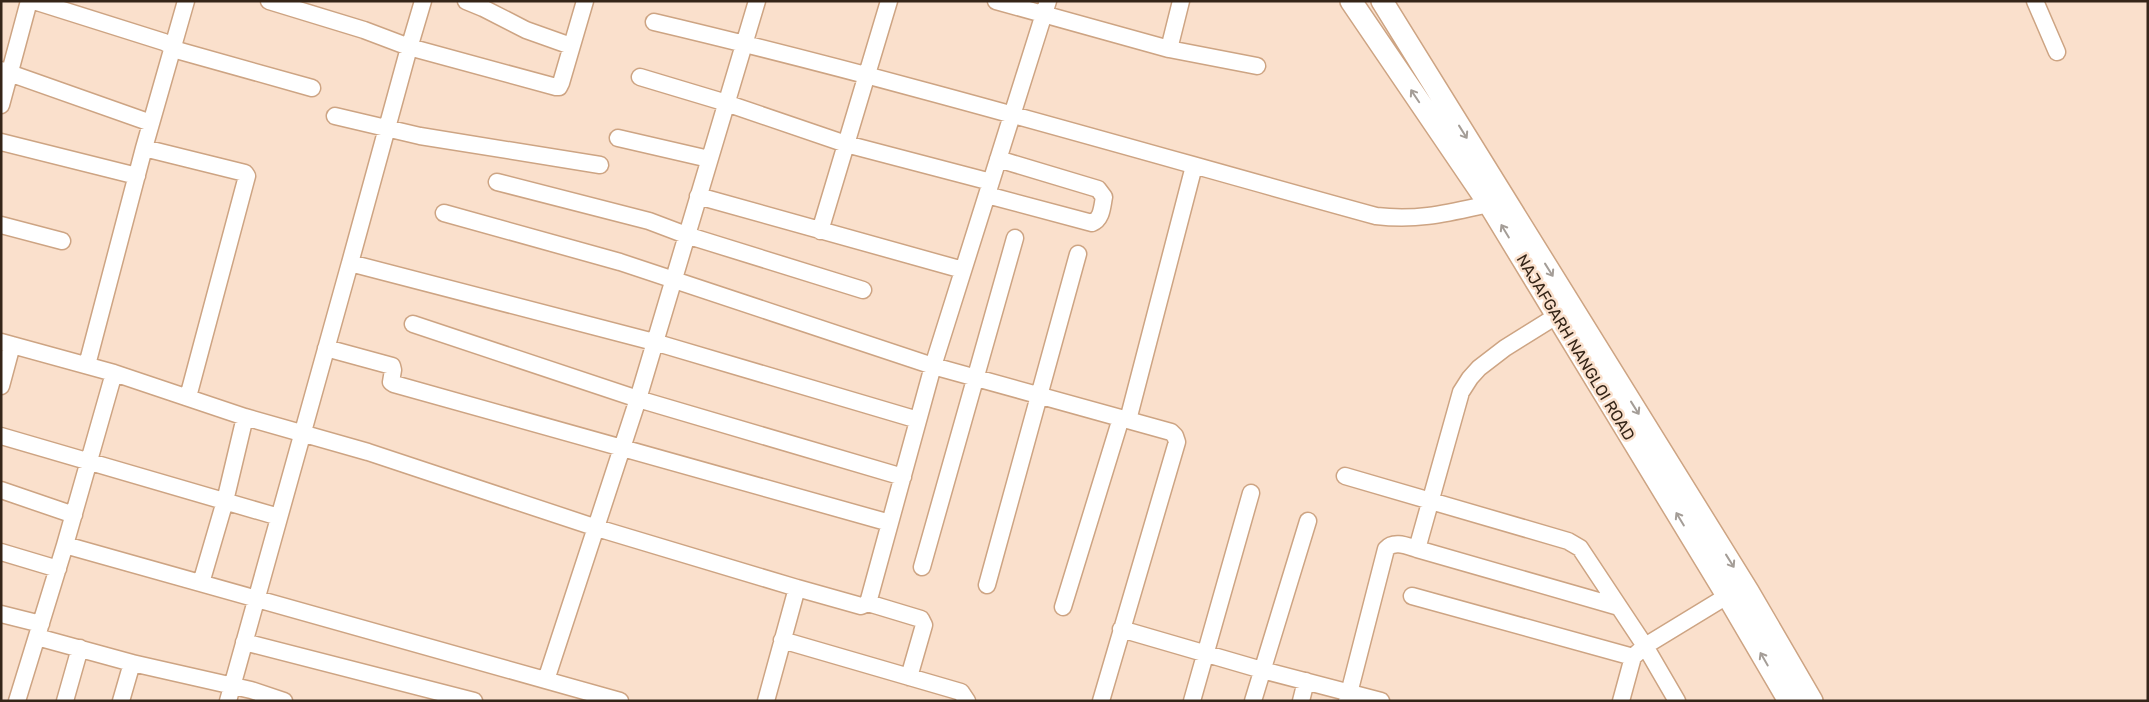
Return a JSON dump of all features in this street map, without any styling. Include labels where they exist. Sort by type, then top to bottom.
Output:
[{"type":"main road","name":"NAJAFGARH NANGLOI ROAD","points":[[1351,1],[1564,311],[1748,591],[1812,701]]},
{"type":"main road","name":"NAJAFGARH NANGLOI ROAD","points":[[1382,1],[1564,311],[1788,701]]},
{"type":"street","points":[[1,105],[6,72],[29,1]]},
{"type":"street","points":[[34,1],[164,42],[173,48],[312,88]]},
{"type":"street","points":[[87,365],[144,148],[186,1]]},
{"type":"street","points":[[269,1],[364,30],[409,48],[556,87],[559,87],[585,1]]},
{"type":"street","points":[[230,694],[301,432],[423,1]]},
{"type":"street","points":[[466,1],[526,30],[571,46]]},
{"type":"street","points":[[546,680],[638,399],[757,1]]},
{"type":"street","points":[[820,230],[889,1]]},
{"type":"street","points":[[996,1],[1046,8],[1169,49],[1257,66]]},
{"type":"street","points":[[1169,49],[1181,1]]},
{"type":"street","points":[[2035,1],[2057,52]]},
{"type":"street","points":[[868,603],[933,366],[1046,8]]},
{"type":"street","points":[[654,22],[1012,114],[1376,216],[1402,219],[1431,217],[1489,204]]},
{"type":"street","points":[[6,72],[151,123]]},
{"type":"street","points":[[640,77],[1092,223],[1096,222],[1100,216],[1104,198],[1098,189],[998,159]]},
{"type":"street","points":[[335,116],[479,146],[600,165]]},
{"type":"street","points":[[618,138],[709,160]]},
{"type":"street","points":[[1,142],[137,176]]},
{"type":"street","points":[[144,148],[245,173],[247,176],[188,397]]},
{"type":"street","points":[[1063,607],[1125,419],[1194,166]]},
{"type":"street","points":[[497,182],[649,221],[686,235],[864,290]]},
{"type":"street","points":[[698,196],[963,270]]},
{"type":"street","points":[[444,214],[620,262],[933,366],[1171,432],[1177,442],[1101,701]]},
{"type":"street","points":[[1,225],[62,241]]},
{"type":"street","points":[[922,567],[1014,238]]},
{"type":"street","points":[[987,585],[1078,254]]},
{"type":"street","points":[[350,263],[654,342],[918,420]]},
{"type":"street","points":[[1417,549],[1461,392],[1479,368],[1505,348],[1564,311]]},
{"type":"street","points":[[413,324],[638,399],[903,477]]},
{"type":"street","points":[[1,386],[7,343],[114,373],[245,417],[368,452],[596,528],[861,606],[868,603],[923,622],[909,677]]},
{"type":"street","points":[[326,348],[392,366],[391,382],[394,384],[890,523]]},
{"type":"street","points":[[18,701],[114,373]]},
{"type":"street","points":[[201,583],[245,417]]},
{"type":"street","points":[[1,436],[279,517]]},
{"type":"street","points":[[1345,476],[1430,502],[1568,540],[1580,548],[1588,557],[1646,646],[1677,701]]},
{"type":"street","points":[[1,490],[74,515]]},
{"type":"street","points":[[1192,701],[1251,493]]},
{"type":"street","points":[[1253,701],[1308,521]]},
{"type":"street","points":[[1348,696],[1386,548],[1390,544],[1417,549],[1619,607]]},
{"type":"street","points":[[65,545],[620,701]]},
{"type":"street","points":[[1,552],[58,569]]},
{"type":"street","points":[[766,701],[797,588]]},
{"type":"street","points":[[1412,596],[1633,658]]},
{"type":"street","points":[[1621,701],[1633,658],[1646,646],[1727,596]]},
{"type":"street","points":[[1,614],[80,648],[230,694],[251,690],[284,701]]},
{"type":"street","points":[[1121,629],[1206,655],[1306,681],[1348,696],[1381,701]]},
{"type":"street","points":[[782,640],[961,692],[966,701]]},
{"type":"street","points":[[244,642],[474,701]]},
{"type":"street","points":[[65,701],[80,648]]},
{"type":"street","points":[[121,701],[132,663]]},
{"type":"street","points":[[1301,701],[1306,681]]}]
